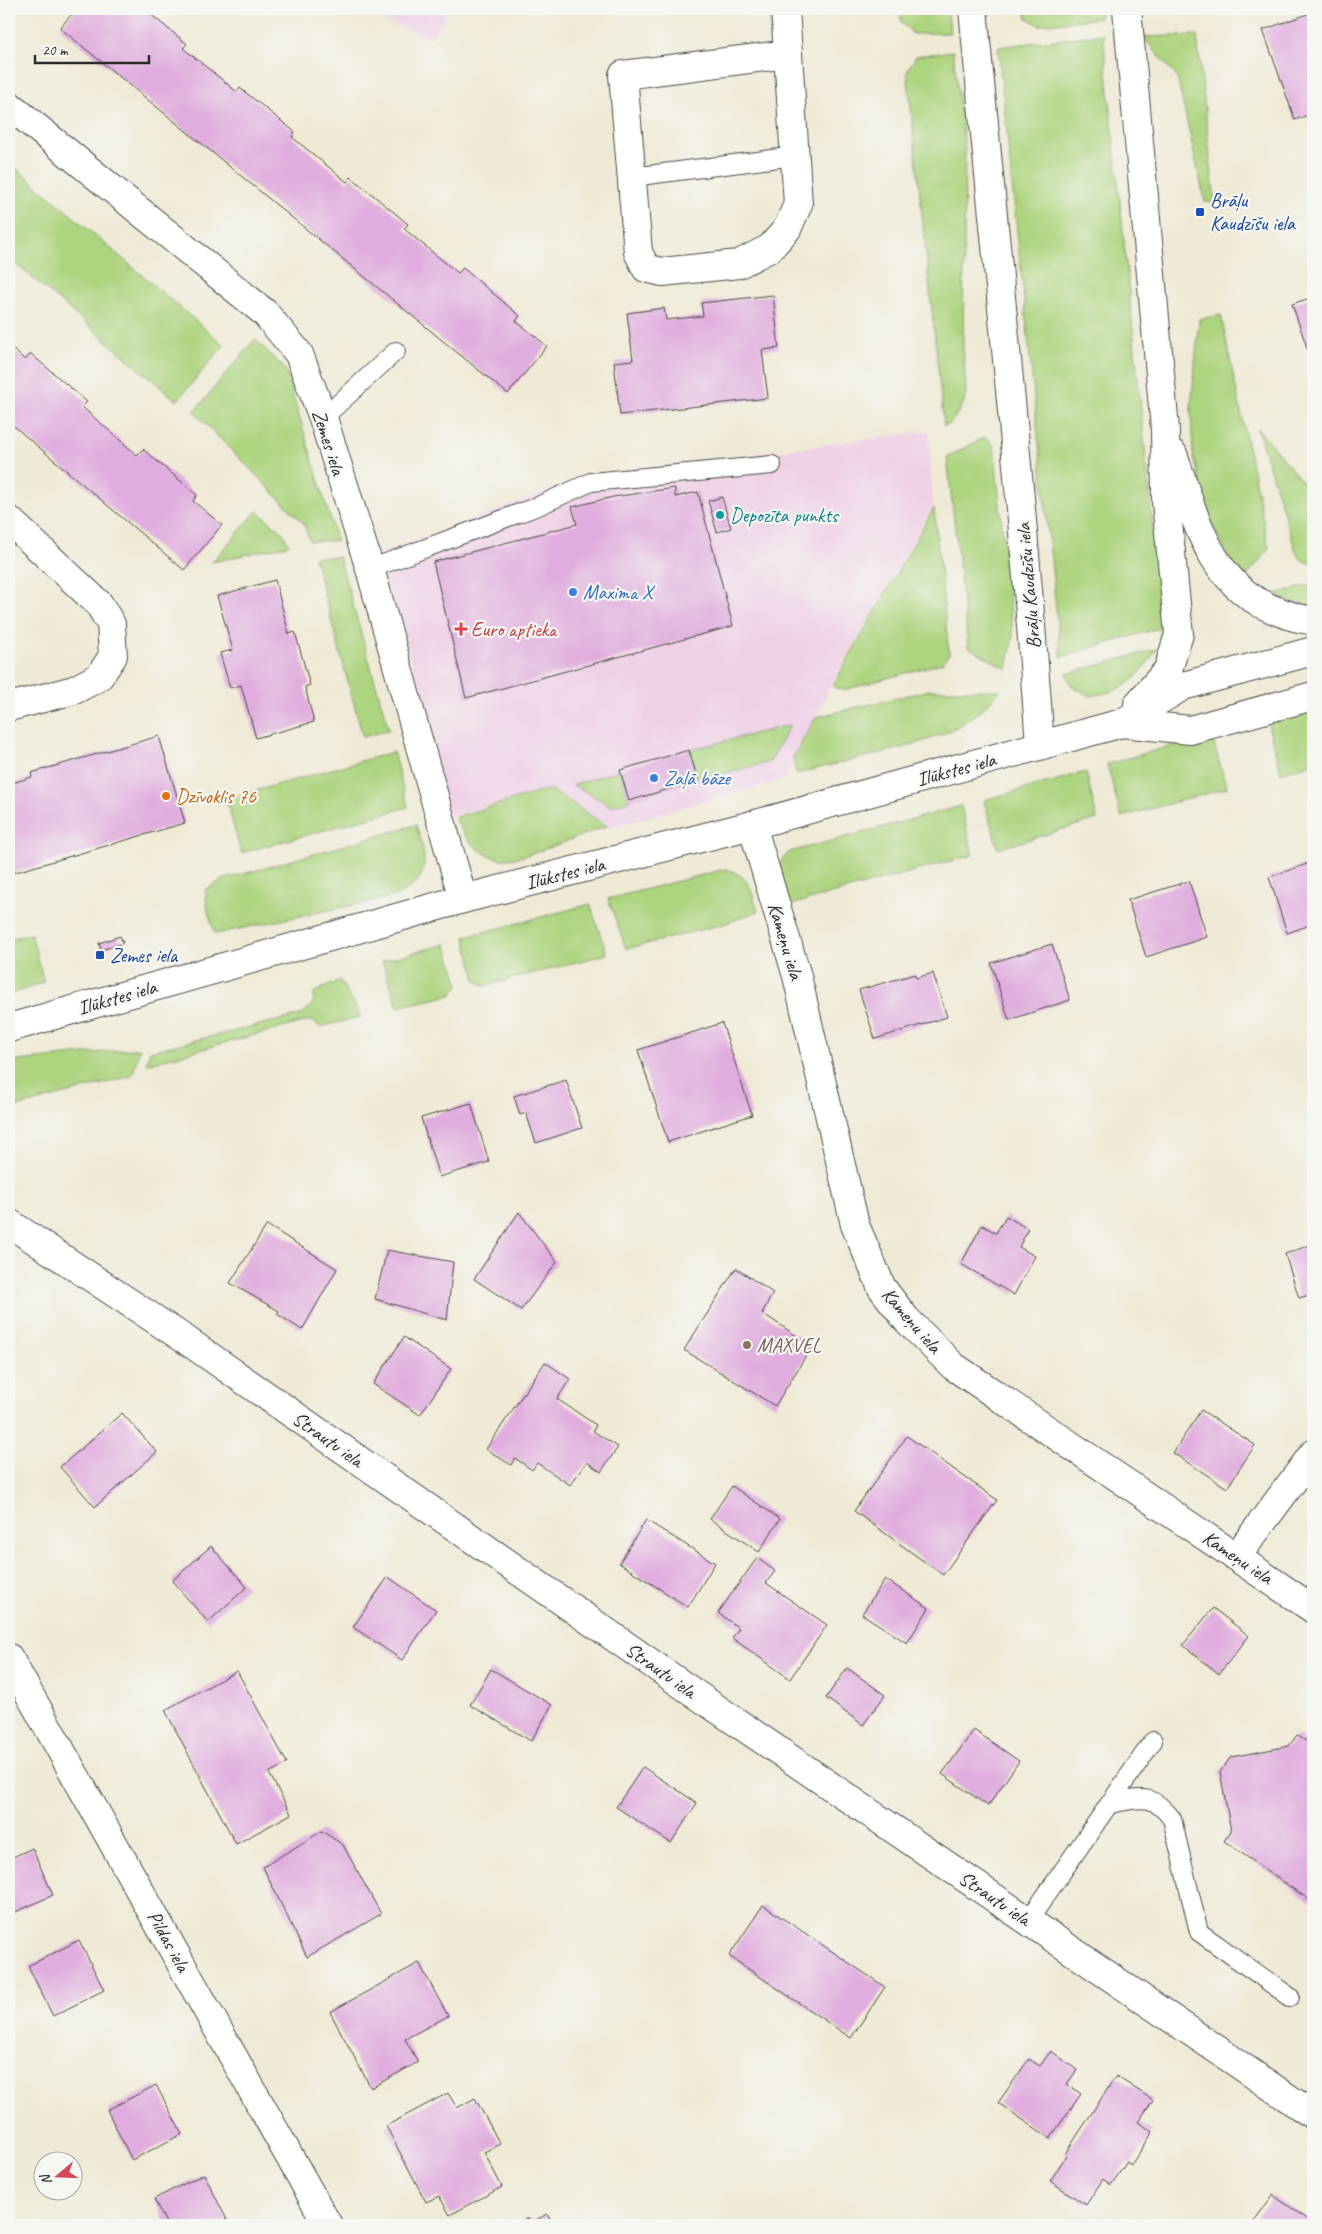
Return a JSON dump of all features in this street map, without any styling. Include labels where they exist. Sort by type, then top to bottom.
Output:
[{"type":"street","points":[[785,9],[795,156],[798,204],[787,229],[770,248],[739,264],[662,272],[646,268],[638,252],[623,75],[788,54]]},
{"type":"street","name":"Brāļu Kaudzīšu iela","points":[[972,9],[997,251],[1033,644],[1040,746]]},
{"type":"street","points":[[1122,723],[1168,670],[1179,634],[1166,502],[1165,429],[1127,9]]},
{"type":"street","name":"Zemes iela","points":[[9,105],[265,314],[299,354],[323,418],[370,569],[463,899]]},
{"type":"street","points":[[1165,429],[1207,548],[1222,570],[1233,584],[1264,607],[1304,620],[1313,620]]},
{"type":"street","points":[[9,520],[99,604],[111,624],[113,656],[99,677],[74,690],[9,707]]},
{"type":"street","name":"Ilūkstes iela","points":[[9,1028],[463,899],[752,825],[1122,723],[1183,686],[1313,651]]},
{"type":"street","name":"Ilūkstes iela","points":[[1122,723],[1190,730],[1313,696]]},
{"type":"street","name":"Kameņu iela","points":[[752,825],[797,976],[855,1225],[882,1288],[906,1319],[953,1366],[1238,1556],[1313,1609]]},
{"type":"street","name":"Strautu iela","points":[[9,1223],[186,1340],[694,1693],[1313,2115]]},
{"type":"street","points":[[1238,1556],[1313,1454]]},
{"type":"street","name":"Pildas iela","points":[[9,1658],[328,2225]]},
{"type":"lane","points":[[632,177],[795,156]]},
{"type":"lane","points":[[323,418],[396,351]]},
{"type":"lane","points":[[370,569],[538,506],[591,482],[772,465]]},
{"type":"lane","points":[[1028,1921],[1153,1741]]},
{"type":"lane","points":[[1109,1804],[1146,1798],[1161,1804],[1172,1819],[1199,1932],[1290,1997]]},
{"type":"shaded area","points":[[353,9],[450,9],[431,38]]},
{"type":"shaded area","points":[[929,431],[933,507],[832,683],[785,779],[609,828],[550,789],[448,817],[424,709],[398,611],[371,557],[592,475]]},
{"type":"green space","points":[[900,9],[948,9],[950,33],[913,34],[901,22]]},
{"type":"green space","points":[[1024,9],[1100,9],[1100,18],[1039,25],[1027,18]]},
{"type":"green space","points":[[1103,34],[1163,627],[1061,657],[998,47]]},
{"type":"green space","points":[[1197,35],[1215,203],[1205,202],[1177,77],[1143,37]]},
{"type":"green space","points":[[953,51],[965,151],[963,347],[966,391],[964,402],[957,414],[950,424],[944,426],[907,71],[916,56]]},
{"type":"green space","points":[[9,162],[224,345],[177,401],[9,258]]},
{"type":"green space","points":[[1221,315],[1269,549],[1246,577],[1232,564],[1211,522],[1193,454],[1191,408],[1199,319]]},
{"type":"green space","points":[[255,339],[285,369],[337,541],[310,541],[304,524],[194,412]]},
{"type":"green space","points":[[1257,428],[1313,494],[1313,564],[1302,560],[1296,552]]},
{"type":"green space","points":[[985,437],[994,445],[1013,636],[1007,669],[968,647],[947,457]]},
{"type":"green space","points":[[934,508],[949,654],[942,663],[844,690],[835,688],[833,685]]},
{"type":"green space","points":[[257,511],[284,534],[289,545],[212,562]]},
{"type":"green space","points":[[314,557],[339,557],[389,730],[363,737]]},
{"type":"green space","points":[[1313,584],[1313,609],[1282,600],[1275,594]]},
{"type":"green space","points":[[1157,649],[1143,669],[1130,682],[1103,694],[1090,696],[1072,686],[1066,674]]},
{"type":"green space","points":[[930,690],[1000,690],[974,716],[945,733],[896,749],[796,774],[793,758],[816,717]]},
{"type":"green space","points":[[1313,709],[1313,763],[1281,773],[1267,721]]},
{"type":"green space","points":[[790,725],[770,762],[698,780],[689,750]]},
{"type":"green space","points":[[1211,735],[1227,788],[1121,817],[1107,764]]},
{"type":"green space","points":[[393,752],[408,807],[241,853],[226,799]]},
{"type":"green space","points":[[620,770],[629,801],[611,806],[573,785]]},
{"type":"green space","points":[[1086,772],[1097,819],[998,849],[984,800]]},
{"type":"green space","points":[[550,789],[607,826],[538,852],[510,859],[501,859],[485,854],[472,844],[462,831],[455,817]]},
{"type":"green space","points":[[961,806],[973,855],[787,906],[780,884],[779,870],[780,863],[790,852]]},
{"type":"green space","points":[[416,825],[423,847],[424,866],[416,883],[408,890],[396,896],[215,934],[208,912],[205,890],[222,880]]},
{"type":"green space","points":[[725,869],[745,879],[758,911],[724,924],[626,949],[608,899]]},
{"type":"green space","points":[[590,904],[607,954],[484,986],[476,980],[465,937]]},
{"type":"green space","points":[[31,934],[44,982],[9,995],[9,939]]},
{"type":"green space","points":[[446,944],[459,985],[451,995],[398,1007],[382,961]]},
{"type":"green space","points":[[340,980],[361,1017],[320,1027],[311,1020],[146,1064],[150,1051],[301,1015],[312,1005],[315,992]]},
{"type":"green space","points":[[140,1048],[132,1076],[9,1109],[9,1062]]},
{"type":"building","points":[[76,9],[144,9],[187,44],[183,48],[237,92],[240,88],[295,132],[292,137],[347,182],[351,177],[408,224],[404,229],[458,273],[463,268],[520,316],[516,321],[547,346],[508,394],[60,28]]},
{"type":"building","points":[[1313,12],[1313,113],[1295,120],[1263,30]]},
{"type":"building","points":[[773,295],[779,348],[762,350],[768,398],[620,415],[614,362],[633,360],[627,313],[664,308],[666,320],[703,316],[701,303]]},
{"type":"building","points":[[1313,297],[1313,365],[1292,304]]},
{"type":"building","points":[[9,346],[25,360],[31,354],[87,402],[82,407],[137,455],[143,449],[197,495],[193,501],[222,525],[184,570],[9,422]]},
{"type":"building","points":[[675,488],[675,497],[698,492],[733,626],[466,698],[433,562],[577,524],[572,507],[613,497]]},
{"type":"building","name":"Depozīta punkts","points":[[722,497],[731,528],[717,532],[708,501]]},
{"type":"building","points":[[275,580],[289,634],[295,632],[310,685],[305,687],[314,722],[256,738],[241,685],[230,688],[220,653],[233,650],[217,596]]},
{"type":"building","points":[[159,736],[185,823],[9,874],[9,784],[32,777],[31,773]]},
{"type":"building","points":[[689,750],[698,780],[629,801],[620,770]]},
{"type":"building","points":[[1313,862],[1313,924],[1287,933],[1269,877]]},
{"type":"building","points":[[1189,881],[1207,937],[1146,957],[1128,900]]},
{"type":"building","points":[[120,936],[123,943],[101,950],[99,943]]},
{"type":"building","points":[[1052,944],[1070,1000],[1009,1020],[991,963]]},
{"type":"building","points":[[933,973],[947,1017],[875,1039],[859,990],[915,974],[916,978]]},
{"type":"building","points":[[722,1023],[752,1115],[668,1142],[638,1050]]},
{"type":"building","points":[[566,1080],[582,1128],[536,1143],[526,1113],[520,1115],[514,1096]]},
{"type":"building","points":[[471,1103],[489,1162],[439,1177],[421,1118]]},
{"type":"building","points":[[519,1212],[557,1262],[521,1310],[474,1279]]},
{"type":"building","points":[[1006,1216],[1028,1229],[1019,1247],[1035,1256],[1014,1295],[961,1264],[982,1225],[996,1233]]},
{"type":"building","points":[[267,1225],[337,1269],[302,1330],[277,1314],[279,1311],[230,1283]]},
{"type":"building","points":[[1313,1244],[1313,1294],[1299,1298],[1285,1254]]},
{"type":"building","points":[[387,1250],[453,1262],[447,1320],[375,1299]]},
{"type":"building","points":[[736,1268],[773,1293],[762,1313],[812,1346],[775,1406],[684,1350]]},
{"type":"building","points":[[404,1337],[451,1369],[420,1415],[373,1384]]},
{"type":"building","points":[[545,1362],[570,1379],[557,1399],[596,1425],[593,1431],[618,1447],[601,1472],[587,1462],[570,1485],[537,1463],[532,1470],[515,1458],[511,1465],[486,1449]]},
{"type":"building","points":[[1201,1410],[1255,1445],[1227,1488],[1173,1453]]},
{"type":"building","points":[[122,1413],[157,1452],[95,1507],[60,1467]]},
{"type":"building","points":[[907,1436],[997,1500],[943,1575],[854,1511]]},
{"type":"building","points":[[732,1486],[780,1519],[759,1552],[710,1519]]},
{"type":"building","points":[[646,1520],[715,1563],[688,1607],[619,1563]]},
{"type":"building","points":[[211,1546],[247,1587],[208,1622],[172,1581]]},
{"type":"building","points":[[757,1558],[775,1571],[766,1583],[827,1625],[790,1679],[732,1638],[739,1628],[718,1613]]},
{"type":"building","points":[[388,1577],[436,1610],[402,1660],[353,1627]]},
{"type":"building","points":[[885,1579],[929,1608],[907,1643],[862,1614]]},
{"type":"building","points":[[1213,1608],[1249,1636],[1219,1674],[1183,1645]]},
{"type":"building","points":[[847,1668],[885,1695],[863,1725],[826,1698]]},
{"type":"building","points":[[491,1669],[552,1705],[531,1741],[470,1705]]},
{"type":"building","points":[[237,1671],[287,1763],[269,1773],[291,1814],[236,1844],[165,1710]]},
{"type":"building","points":[[974,1730],[1019,1761],[988,1806],[942,1774]]},
{"type":"building","points":[[1297,1735],[1313,1746],[1313,1897],[1311,1901],[1224,1841],[1231,1831],[1220,1772],[1231,1757],[1289,1746]]},
{"type":"building","points":[[643,1767],[697,1803],[671,1843],[616,1807]]},
{"type":"building","points":[[322,1831],[343,1845],[381,1914],[307,1957],[263,1867]]},
{"type":"building","points":[[32,1848],[53,1895],[9,1915],[9,1859]]},
{"type":"building","points":[[763,1905],[885,1987],[851,2038],[729,1956]]},
{"type":"building","points":[[79,1940],[104,1990],[53,2016],[28,1966]]},
{"type":"building","points":[[419,1963],[448,2016],[405,2039],[418,2062],[371,2088],[330,2012]]},
{"type":"building","points":[[1051,2051],[1077,2070],[1067,2084],[1081,2094],[1050,2138],[998,2103],[1029,2059],[1040,2066]]},
{"type":"building","points":[[1116,2076],[1153,2100],[1138,2122],[1153,2132],[1131,2165],[1127,2162],[1111,2185],[1103,2179],[1086,2205],[1050,2181],[1066,2156],[1065,2154]]},
{"type":"building","points":[[156,2085],[182,2134],[132,2160],[107,2110]]},
{"type":"building","points":[[448,2093],[457,2108],[475,2098],[500,2144],[484,2152],[502,2187],[450,2215],[439,2196],[426,2202],[386,2126]]},
{"type":"building","points":[[204,2174],[227,2220],[216,2225],[167,2225],[154,2199]]},
{"type":"building","points":[[1273,2195],[1313,2223],[1313,2225],[1251,2225]]},
{"type":"building","points":[[547,2214],[552,2223],[557,2225],[515,2225],[526,2219],[534,2221]]},
{"type":"place","name":"Brāļu Kaudzīšu iela","points":[[1200,212]]},
{"type":"place","name":"Depozīta punkts","points":[[720,515]]},
{"type":"place","name":"Maxima X","points":[[573,592]]},
{"type":"place","name":"Euro aptieka","points":[[461,629]]},
{"type":"place","name":"Zaļā bāze","points":[[654,778]]},
{"type":"place","name":"Dzīvoklis 76","points":[[166,796]]},
{"type":"place","name":"Zemes iela","points":[[100,955]]},
{"type":"place","name":"MAXVEL","points":[[747,1345]]}]
